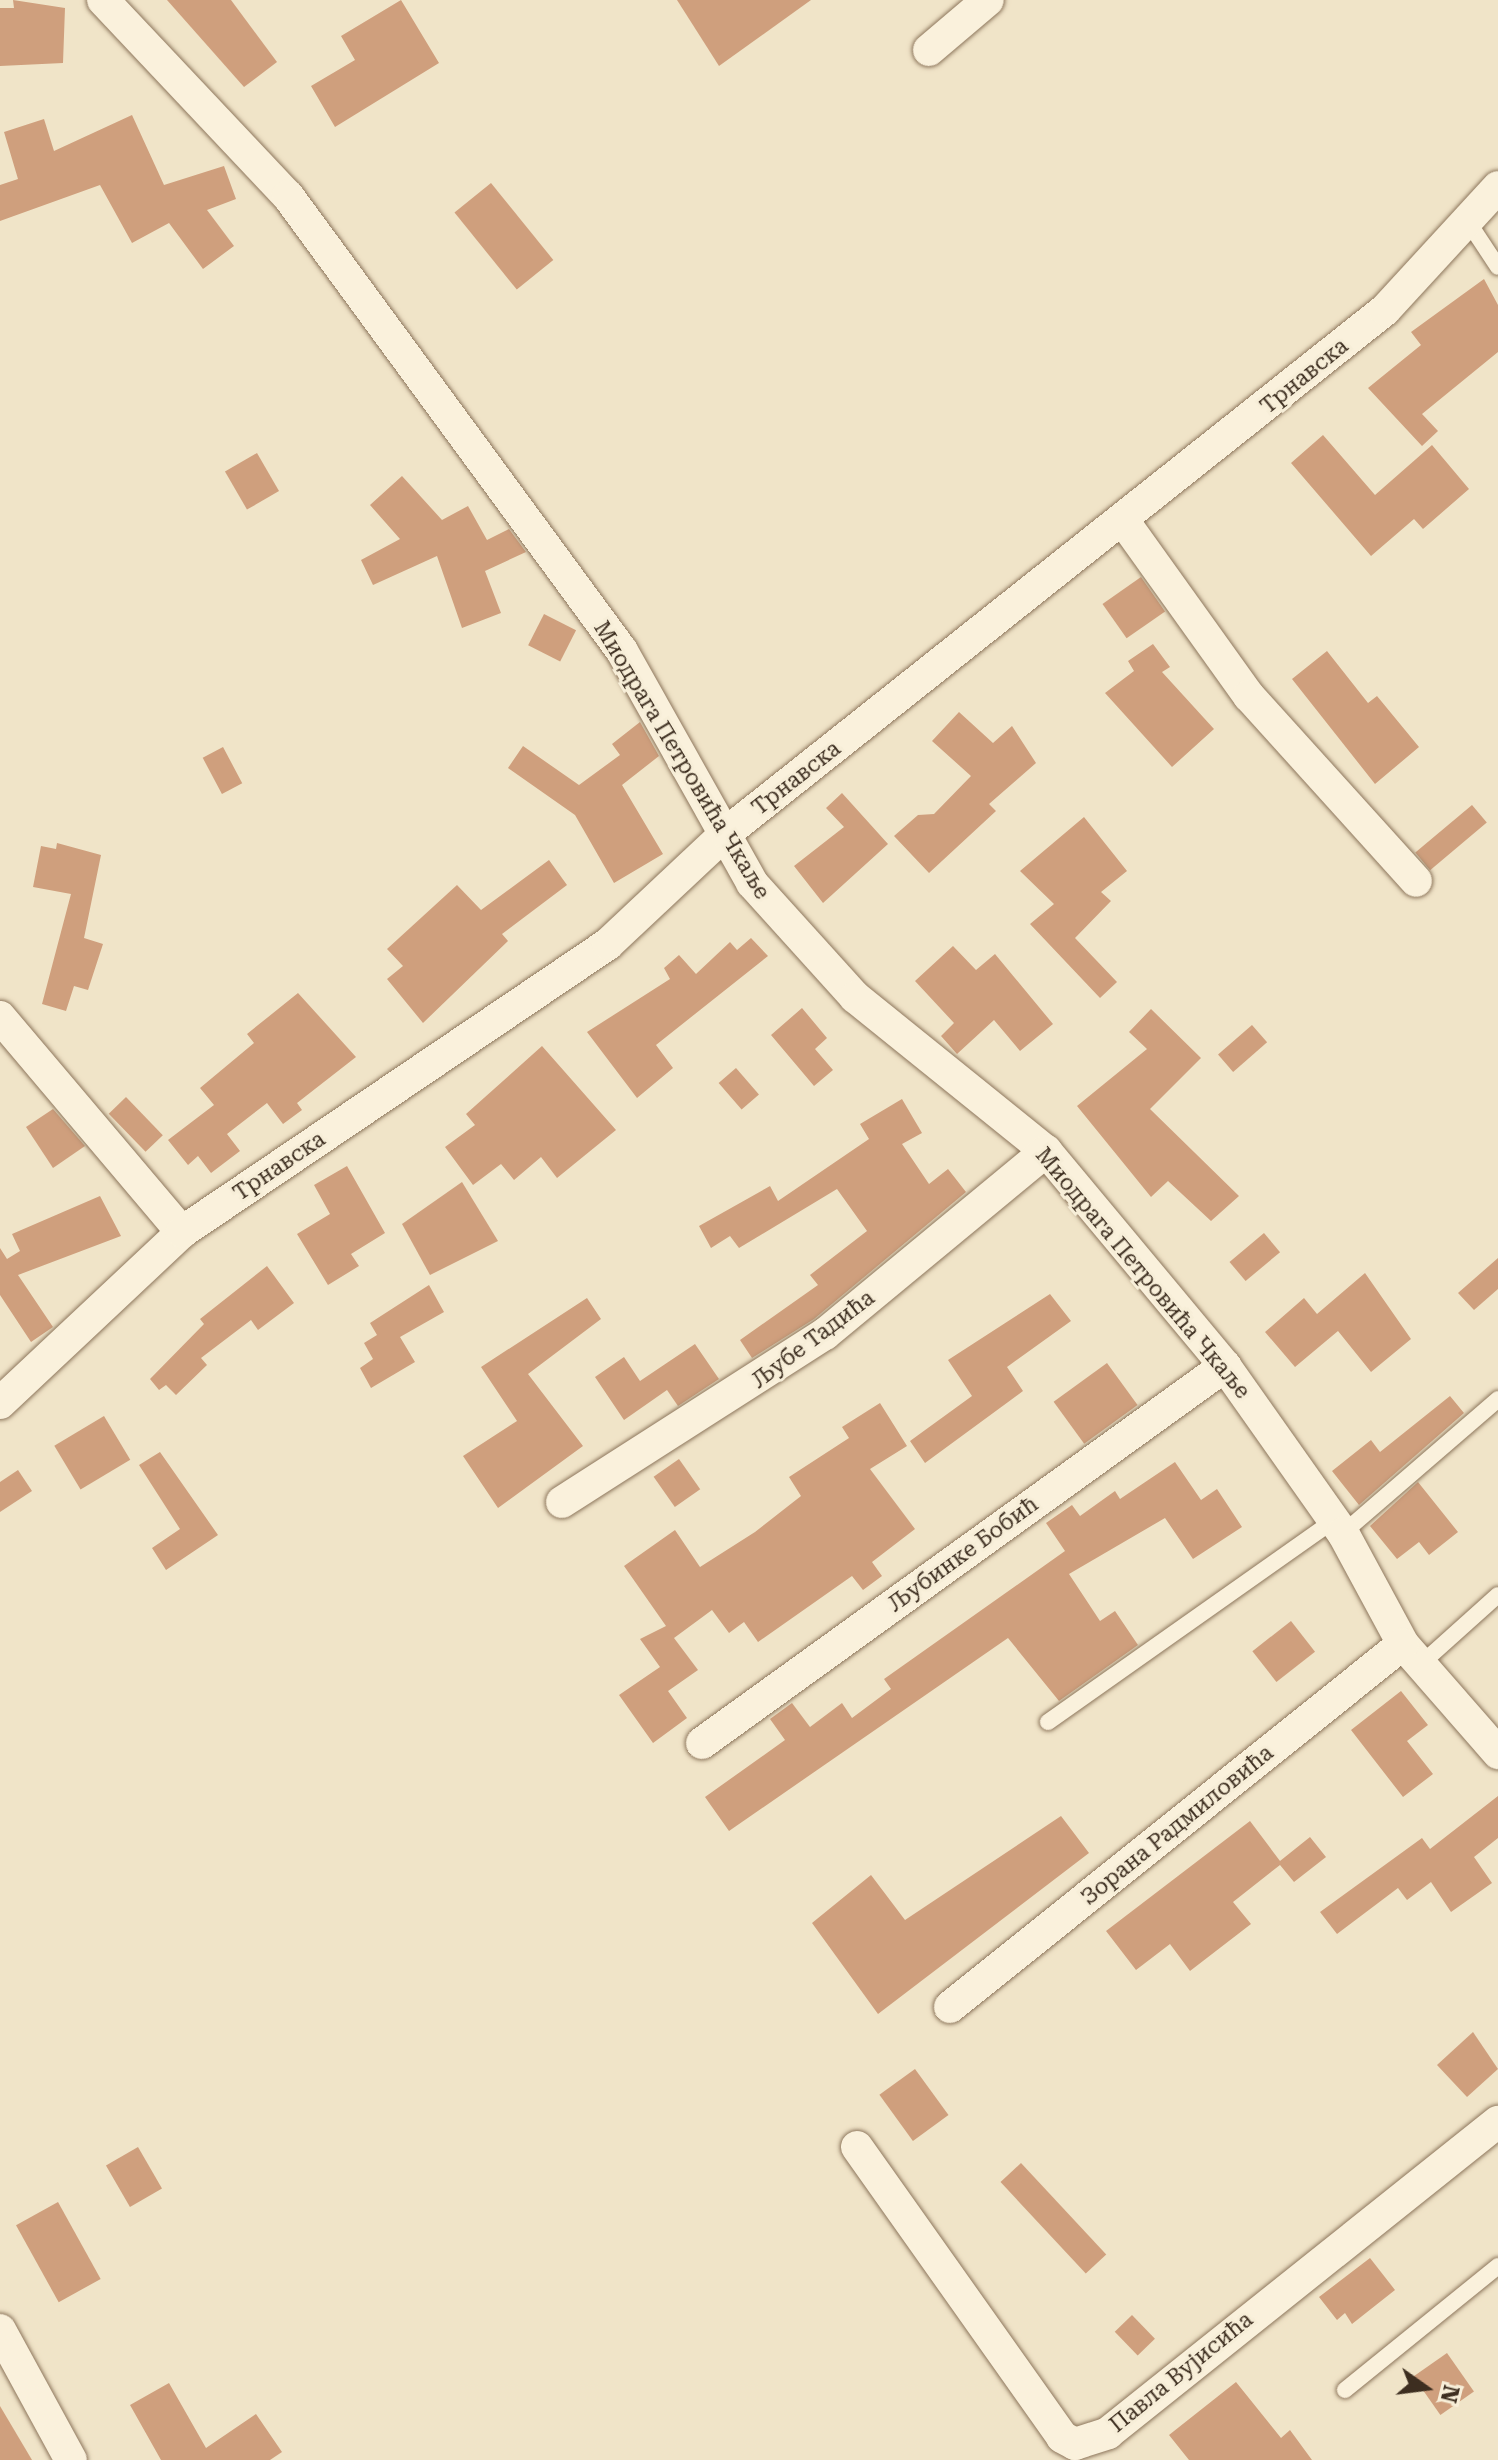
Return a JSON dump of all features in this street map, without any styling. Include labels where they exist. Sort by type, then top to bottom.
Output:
[{"type":"street","name":"Миодрага Петровића Чкаље","points":[[103,0],[288,196],[622,651],[752,883],[855,997],[1046,1151],[1225,1366],[1338,1527],[1412,1654],[1498,1753]]},
{"type":"street","points":[[929,50],[988,0]]},
{"type":"street","name":"Трнавска","points":[[0,1403],[182,1232],[608,944],[726,833],[1125,523],[1385,310],[1498,187]]},
{"type":"street","points":[[1125,523],[1249,696],[1416,881]]},
{"type":"street","points":[[0,1017],[182,1232]]},
{"type":"street","name":"Љубе Тадића","points":[[562,1502],[825,1334],[1046,1151]]},
{"type":"street","name":"Љубинке Бобић","points":[[702,1743],[1225,1366]]},
{"type":"street","name":"Зорана Радмиловића","points":[[950,2007],[1412,1654]]},
{"type":"street","name":"Павла Вујисића","points":[[857,2147],[1062,2437],[1075,2444],[1108,2433],[1498,2122]]},
{"type":"street","points":[[0,2330],[71,2460]]},
{"type":"lane","points":[[1467,220],[1498,267]]},
{"type":"lane","points":[[1048,1722],[1338,1527],[1498,1399]]},
{"type":"lane","points":[[1412,1654],[1498,1595]]},
{"type":"lane","points":[[1345,2390],[1498,2266]]},
{"type":"building","points":[[13,0],[65,8],[63,63],[0,66],[0,8],[14,8]]},
{"type":"building","points":[[167,0],[231,0],[277,62],[244,87]]},
{"type":"building","points":[[401,0],[439,63],[335,127],[311,86],[355,60],[341,36]]},
{"type":"building","points":[[677,0],[811,0],[719,66]]},
{"type":"building","points":[[132,115],[164,185],[224,166],[236,199],[207,210],[234,246],[203,269],[169,223],[132,243],[100,185],[0,221],[0,185],[18,179],[4,132],[44,119],[54,151]]},
{"type":"building","points":[[491,183],[553,260],[517,290],[454,213]]},
{"type":"building","points":[[1484,279],[1498,305],[1498,352],[1422,414],[1438,431],[1422,446],[1368,388],[1421,345],[1411,332]]},
{"type":"building","points":[[1323,435],[1375,495],[1432,445],[1469,489],[1423,529],[1414,519],[1371,556],[1291,463]]},
{"type":"building","points":[[257,453],[279,491],[247,510],[225,472]]},
{"type":"building","points":[[402,476],[442,520],[468,506],[487,540],[509,529],[526,552],[485,571],[501,613],[462,628],[437,556],[373,585],[361,560],[400,539],[370,505]]},
{"type":"building","points":[[1141,577],[1165,611],[1127,638],[1102,604]]},
{"type":"building","points":[[544,614],[576,630],[560,662],[528,645]]},
{"type":"building","points":[[1153,644],[1170,667],[1162,672],[1214,729],[1172,767],[1105,693],[1134,671],[1128,661]]},
{"type":"building","points":[[1327,651],[1368,703],[1377,696],[1419,747],[1375,784],[1292,679]]},
{"type":"building","points":[[959,712],[993,743],[1012,726],[1036,763],[989,804],[996,811],[929,873],[894,836],[918,815],[934,814],[971,776],[932,741]]},
{"type":"building","points":[[640,722],[659,756],[622,785],[663,854],[614,883],[575,815],[508,768],[523,746],[579,785],[620,755],[612,744]]},
{"type":"building","points":[[223,747],[242,783],[222,794],[203,758]]},
{"type":"building","points":[[842,793],[888,844],[823,903],[794,866],[844,827],[826,808]]},
{"type":"building","points":[[1472,805],[1487,823],[1430,870],[1415,853]]},
{"type":"building","points":[[1084,817],[1127,871],[1101,892],[1111,901],[1075,938],[1117,982],[1100,998],[1030,924],[1054,904],[1020,871]]},
{"type":"building","points":[[57,843],[101,855],[84,938],[103,944],[88,990],[74,986],[66,1011],[42,1004],[71,894],[33,887],[41,846],[56,849]]},
{"type":"building","points":[[549,860],[567,885],[502,934],[508,941],[423,1023],[387,979],[403,966],[387,949],[457,885],[481,910]]},
{"type":"building","points":[[751,938],[768,956],[656,1045],[673,1068],[637,1098],[587,1032],[670,979],[664,968],[679,955],[696,974],[730,942],[737,950]]},
{"type":"building","points":[[953,946],[976,970],[995,954],[1053,1024],[1020,1051],[994,1020],[957,1054],[941,1036],[954,1023],[915,981]]},
{"type":"building","points":[[298,993],[356,1057],[297,1103],[302,1110],[283,1124],[267,1103],[227,1134],[240,1151],[211,1173],[198,1156],[188,1165],[168,1140],[214,1105],[200,1088],[254,1043],[247,1034]]},
{"type":"building","points":[[802,1008],[827,1038],[815,1049],[833,1070],[814,1086],[771,1035]]},
{"type":"building","points":[[1151,1009],[1201,1058],[1150,1109],[1239,1196],[1211,1221],[1168,1181],[1151,1197],[1077,1106],[1147,1049],[1129,1032]]},
{"type":"building","points":[[1252,1025],[1267,1042],[1233,1072],[1218,1055]]},
{"type":"building","points":[[542,1046],[616,1130],[557,1178],[541,1157],[514,1180],[501,1164],[473,1185],[445,1147],[475,1125],[466,1114]]},
{"type":"building","points":[[736,1068],[759,1094],[742,1110],[719,1083]]},
{"type":"building","points":[[126,1097],[163,1135],[146,1152],[109,1114]]},
{"type":"building","points":[[902,1099],[922,1133],[902,1144],[929,1184],[948,1169],[966,1192],[814,1319],[752,1358],[740,1340],[818,1285],[810,1275],[867,1231],[837,1189],[739,1248],[730,1236],[711,1248],[699,1226],[770,1186],[778,1201],[869,1139],[860,1124]]},
{"type":"building","points":[[53,1109],[85,1146],[53,1168],[26,1127]]},
{"type":"building","points":[[347,1166],[385,1233],[351,1254],[359,1266],[328,1285],[297,1234],[330,1214],[314,1185]]},
{"type":"building","points":[[462,1182],[498,1241],[430,1275],[402,1224]]},
{"type":"building","points":[[100,1196],[121,1236],[18,1275],[53,1327],[31,1342],[0,1295],[0,1248],[7,1259],[20,1251],[12,1234]]},
{"type":"building","points":[[1264,1233],[1280,1252],[1246,1281],[1230,1262]]},
{"type":"building","points":[[1498,1258],[1498,1289],[1474,1310],[1458,1293]]},
{"type":"building","points":[[267,1266],[294,1303],[258,1330],[251,1320],[201,1358],[207,1365],[176,1395],[166,1385],[159,1390],[150,1379],[204,1324],[200,1319]]},
{"type":"building","points":[[1365,1273],[1411,1339],[1371,1372],[1338,1331],[1295,1367],[1265,1332],[1304,1298],[1317,1314]]},
{"type":"building","points":[[429,1285],[444,1312],[400,1337],[415,1362],[371,1388],[360,1368],[373,1359],[364,1343],[377,1335],[370,1323]]},
{"type":"building","points":[[1050,1294],[1071,1321],[1007,1367],[1023,1391],[925,1463],[910,1441],[972,1396],[948,1360]]},
{"type":"building","points":[[587,1298],[601,1319],[528,1374],[583,1446],[498,1508],[463,1456],[517,1421],[481,1367]]},
{"type":"building","points":[[695,1344],[719,1379],[678,1406],[667,1390],[624,1420],[595,1377],[624,1357],[640,1381]]},
{"type":"building","points":[[1107,1363],[1138,1405],[1084,1444],[1054,1402]]},
{"type":"building","points":[[1450,1396],[1464,1413],[1359,1505],[1332,1471],[1371,1440],[1380,1452]]},
{"type":"building","points":[[880,1403],[907,1446],[870,1469],[915,1529],[872,1562],[882,1576],[863,1590],[852,1576],[758,1642],[744,1622],[729,1633],[712,1610],[674,1638],[698,1670],[668,1691],[687,1718],[653,1743],[619,1695],[660,1667],[640,1639],[666,1626],[624,1566],[675,1530],[700,1567],[755,1532],[801,1496],[789,1477],[849,1438],[842,1427]]},
{"type":"building","points":[[104,1416],[130,1460],[81,1490],[54,1446]]},
{"type":"building","points":[[160,1452],[218,1535],[166,1570],[152,1548],[180,1529],[139,1465]]},
{"type":"building","points":[[679,1459],[700,1489],[675,1507],[654,1477]]},
{"type":"building","points":[[1175,1462],[1201,1500],[1217,1489],[1242,1527],[1193,1559],[1165,1518],[1069,1574],[1100,1621],[1115,1611],[1138,1645],[1059,1701],[1008,1638],[729,1831],[705,1797],[785,1740],[770,1719],[792,1703],[810,1727],[842,1703],[852,1718],[891,1689],[884,1679],[1065,1551],[1046,1523],[1072,1505],[1080,1516],[1115,1491],[1120,1499]]},
{"type":"building","points":[[18,1470],[32,1491],[0,1512],[0,1482]]},
{"type":"building","points":[[1418,1482],[1458,1532],[1429,1555],[1419,1542],[1397,1559],[1370,1526]]},
{"type":"building","points":[[1291,1621],[1315,1652],[1276,1682],[1252,1651]]},
{"type":"building","points":[[1401,1691],[1428,1725],[1407,1741],[1433,1774],[1403,1797],[1351,1730]]},
{"type":"building","points":[[1498,1796],[1498,1838],[1474,1857],[1492,1883],[1451,1912],[1431,1882],[1407,1900],[1398,1888],[1337,1934],[1320,1912],[1422,1838],[1430,1849]]},
{"type":"building","points":[[1061,1816],[1089,1853],[878,2014],[812,1923],[871,1875],[905,1920]]},
{"type":"building","points":[[1250,1821],[1280,1861],[1310,1837],[1326,1857],[1294,1882],[1280,1865],[1233,1902],[1251,1924],[1190,1971],[1170,1944],[1136,1970],[1106,1931]]},
{"type":"building","points":[[1473,2032],[1498,2069],[1467,2097],[1437,2065]]},
{"type":"building","points":[[915,2069],[949,2115],[913,2141],[879,2095]]},
{"type":"building","points":[[138,2147],[162,2189],[130,2207],[106,2166]]},
{"type":"building","points":[[1021,2163],[1106,2254],[1086,2274],[1001,2182]]},
{"type":"building","points":[[58,2202],[101,2279],[59,2302],[16,2225]]},
{"type":"building","points":[[1370,2258],[1395,2290],[1352,2324],[1345,2313],[1337,2320],[1319,2297]]},
{"type":"building","points":[[1132,2315],[1155,2339],[1138,2355],[1115,2332]]},
{"type":"building","points":[[1447,2353],[1474,2392],[1440,2415],[1413,2377]]},
{"type":"building","points":[[1236,2382],[1281,2438],[1290,2430],[1312,2460],[1189,2460],[1169,2435]]},
{"type":"building","points":[[169,2383],[206,2448],[256,2414],[282,2452],[270,2460],[161,2460],[130,2405]]},
{"type":"building","points":[[0,2406],[32,2460],[0,2460]]}]
